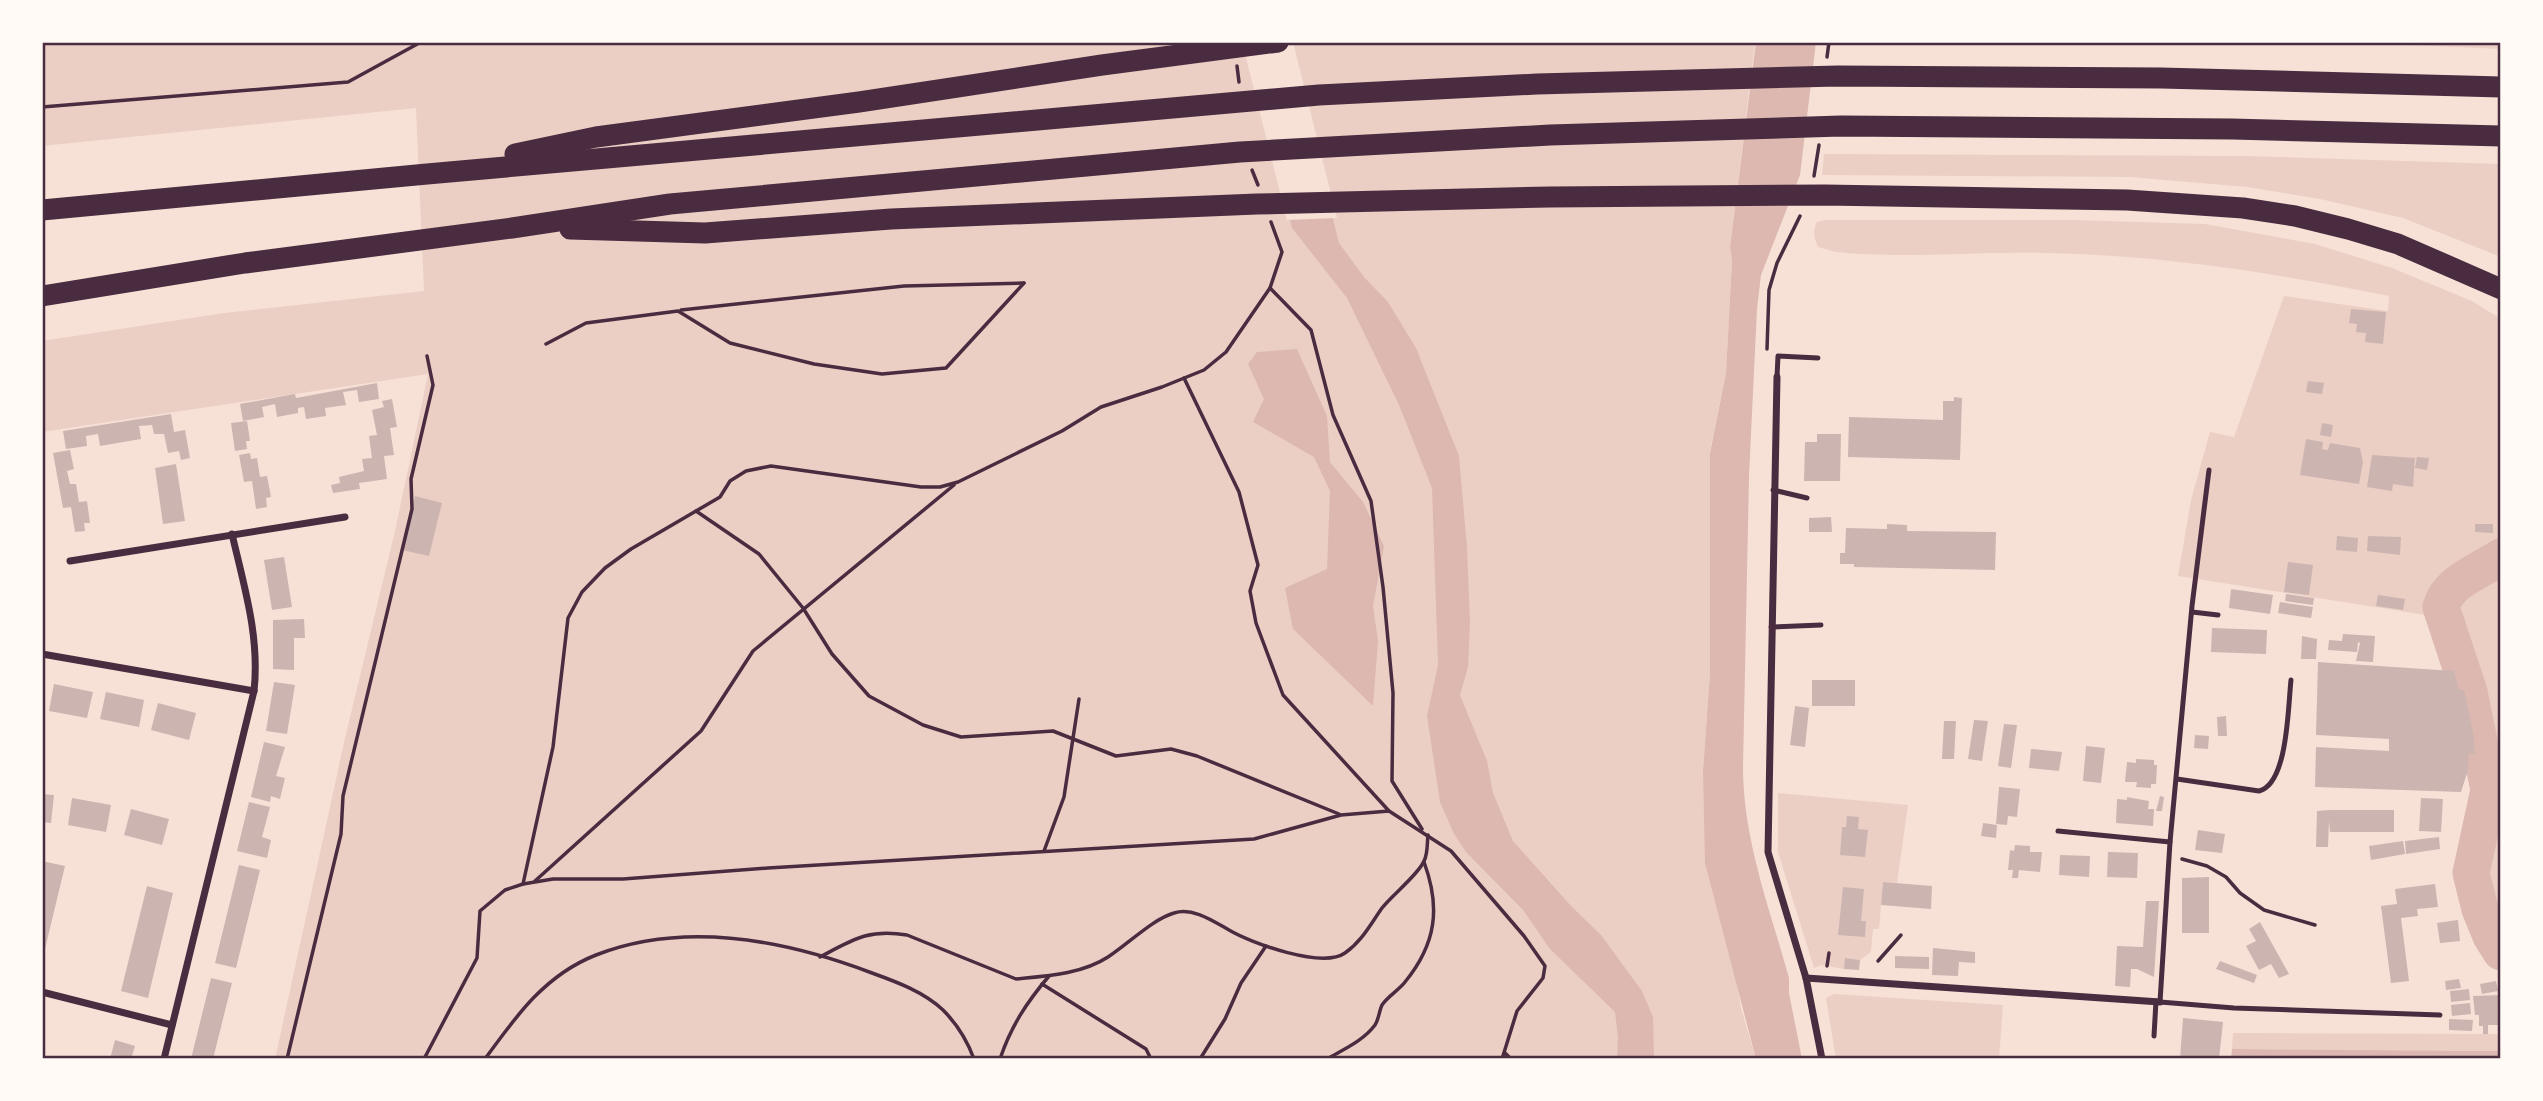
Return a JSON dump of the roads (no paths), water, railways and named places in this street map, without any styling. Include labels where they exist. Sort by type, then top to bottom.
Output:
[{"type":"highway","points":[[427,174],[596,137],[1278,42]]},
{"type":"highway","points":[[42,210],[1319,95],[1743,77],[1838,76],[2161,78],[2501,87]]},
{"type":"highway","points":[[42,296],[258,261],[512,228],[670,204],[1240,152],[1550,135],[1841,126],[2232,129],[2501,136]]},
{"type":"highway","points":[[512,228],[705,233],[891,219],[1257,204],[1721,195],[2127,200],[2243,208],[2295,216],[2398,244],[2501,289]]},
{"type":"street","points":[[1777,377],[1768,852],[1806,978],[1822,1059]]},
{"type":"street","points":[[69,561],[345,517]]},
{"type":"street","points":[[164,1059],[254,691],[256,656],[252,621],[232,534]]},
{"type":"street","points":[[42,654],[254,691]]},
{"type":"street","points":[[1806,978],[2158,1002]]},
{"type":"street","points":[[42,992],[172,1025]]},
{"type":"lane","points":[[1777,377],[1778,356],[1818,358]]},
{"type":"lane","points":[[2154,1036],[2192,612],[2209,470]]},
{"type":"lane","points":[[1773,490],[1807,498]]},
{"type":"lane","points":[[2192,612],[2218,615]]},
{"type":"lane","points":[[1771,627],[1821,625]]},
{"type":"lane","points":[[2177,779],[2266,790],[2275,779],[2282,758],[2291,680]]},
{"type":"lane","points":[[2058,831],[2170,842]]},
{"type":"lane","points":[[2158,1002],[2234,1008],[2440,1015]]},
{"type":"waterway","points":[[2501,557],[2458,583],[2450,590],[2441,607],[2469,692],[2489,790],[2471,873],[2480,909],[2501,952]]}]
